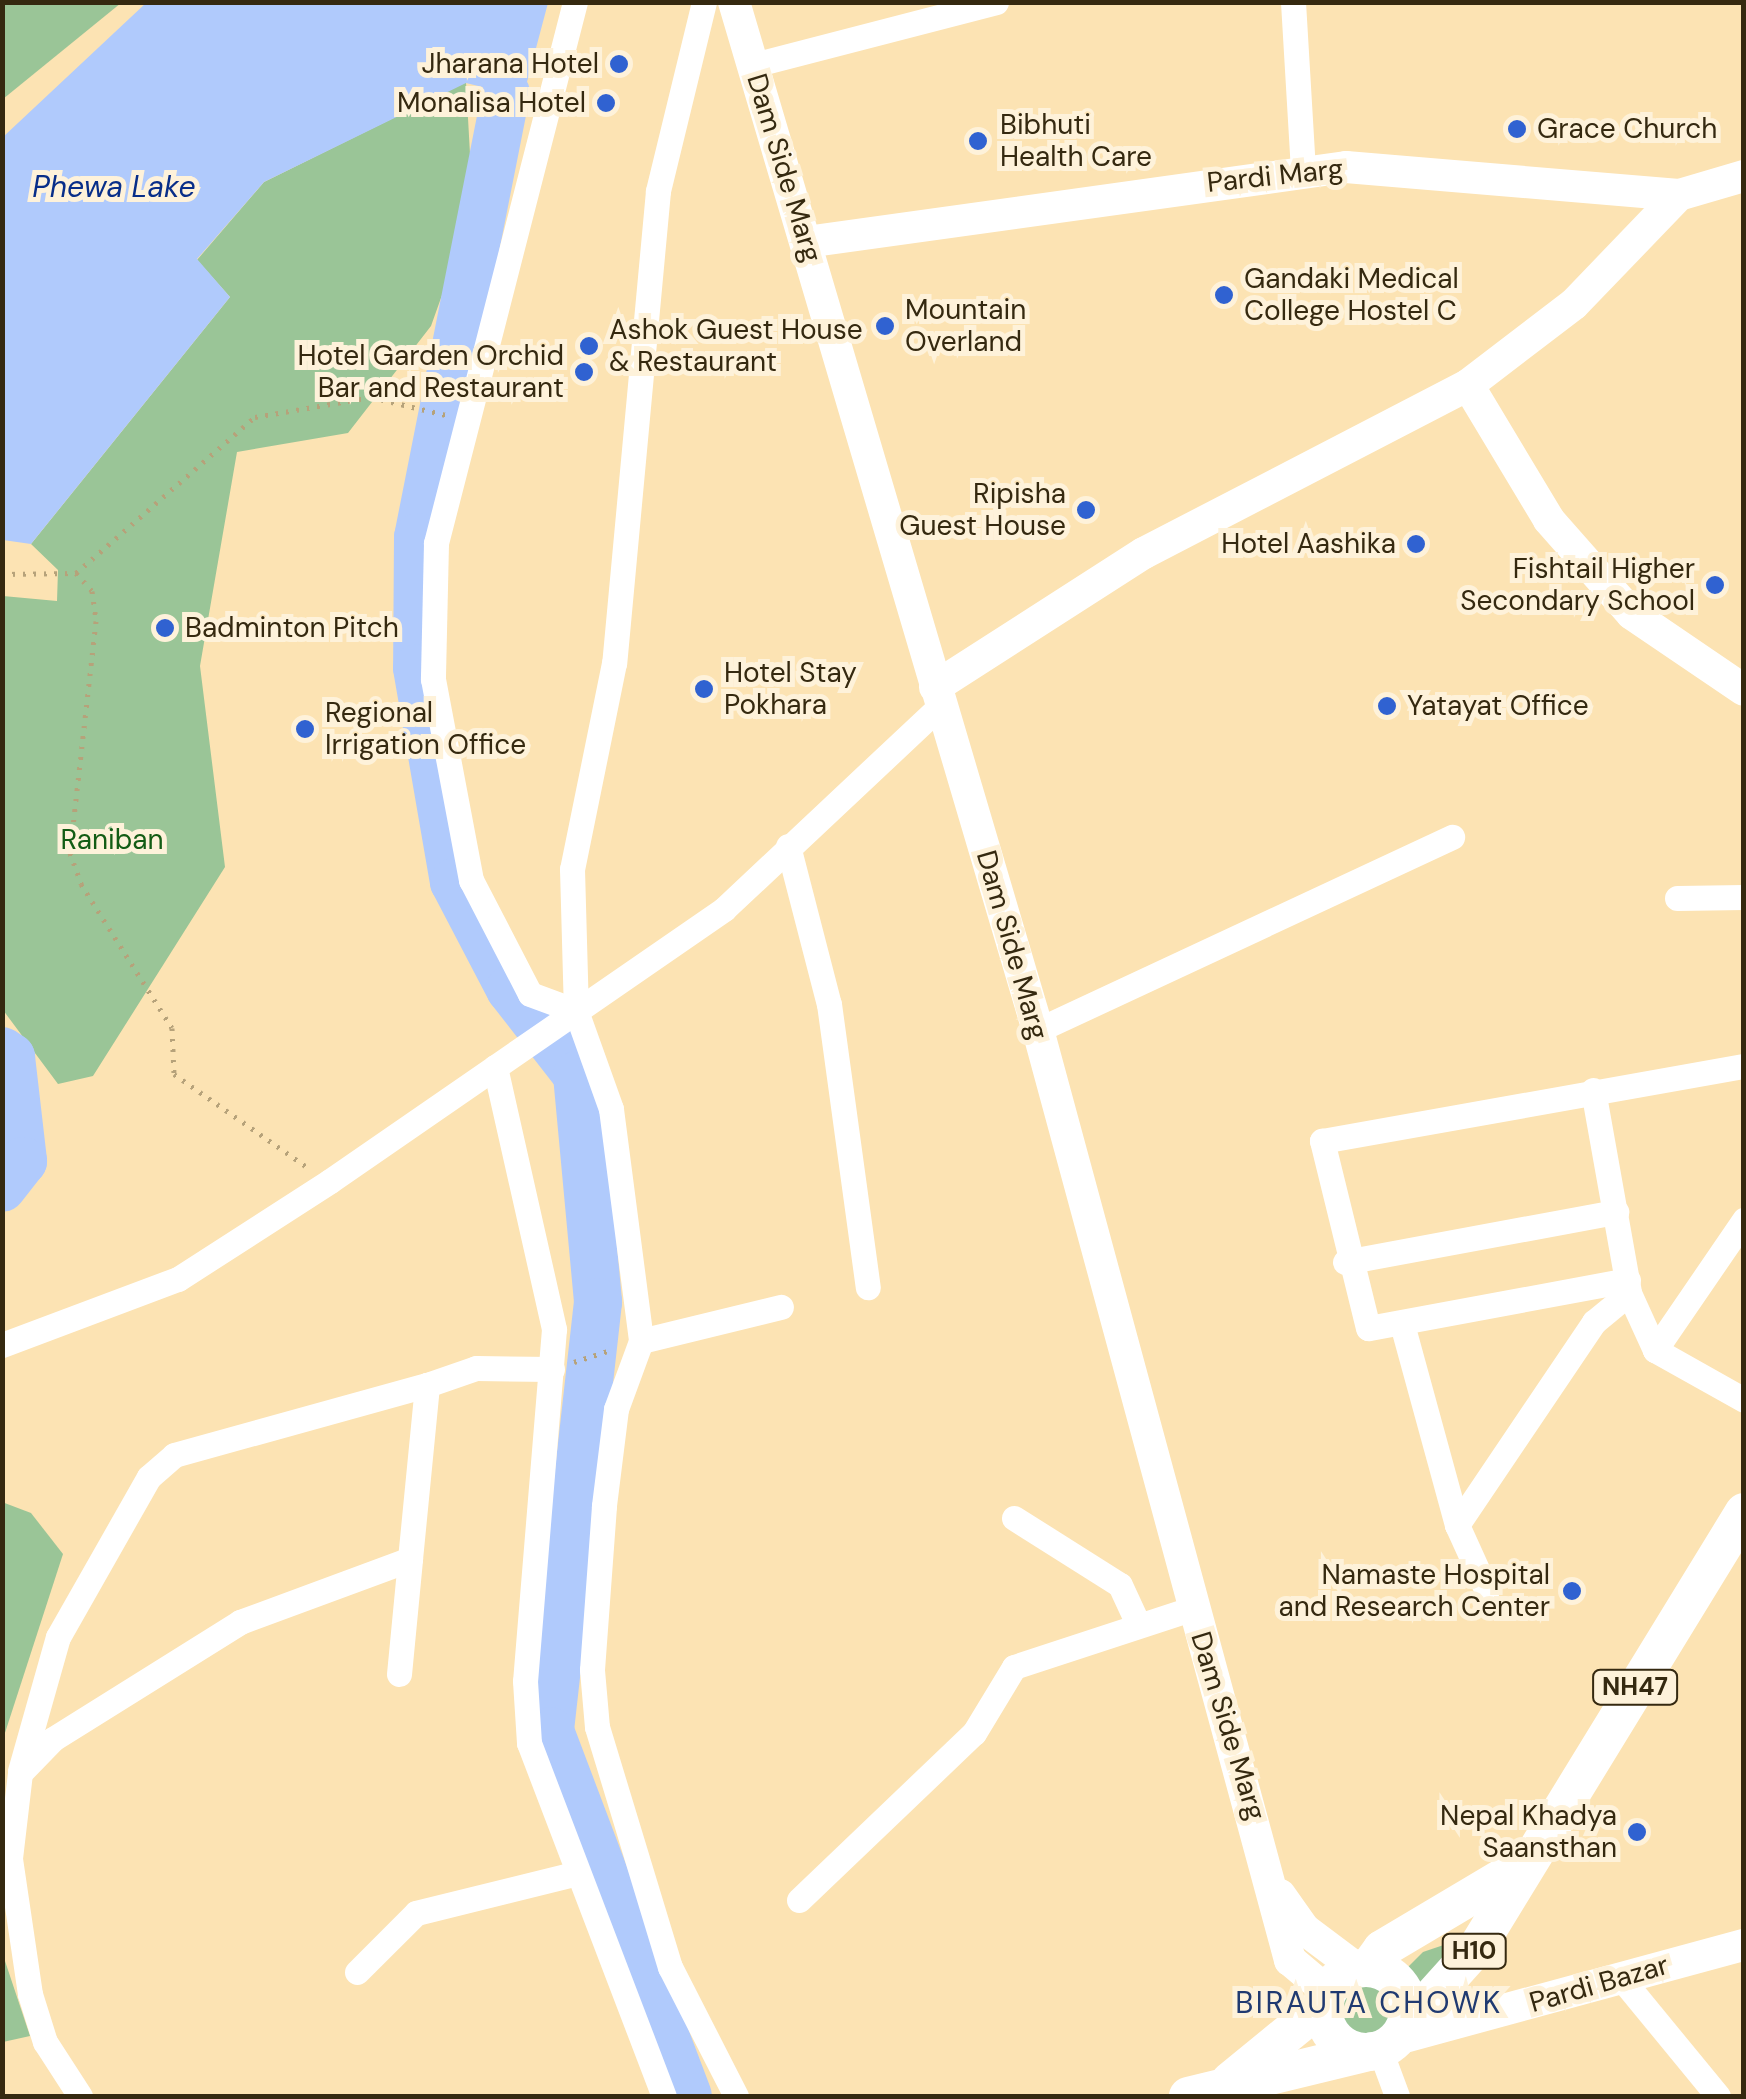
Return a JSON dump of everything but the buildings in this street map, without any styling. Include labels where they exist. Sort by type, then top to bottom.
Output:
[{"type":"highway","name":"NH47","points":[[1200,2093],[1261,2063],[1382,1948],[1528,1862],[1741,1520]]},
{"type":"highway","name":"H10","points":[[1389,2042],[1478,1946],[1528,1862]]},
{"type":"highway","points":[[1344,1983],[1403,1988],[1389,2042],[1336,2040],[1344,1983]]},
{"type":"highway","name":"NH47","points":[[1200,2093],[1389,2042]]},
{"type":"main road","name":"Dam Side Marg","points":[[734,2],[1038,1030],[1193,1608],[1278,1891],[1344,1983]]},
{"type":"main road","name":"Pardi Marg","points":[[806,242],[1304,170],[1388,168],[1680,195],[1744,176]]},
{"type":"main road","points":[[938,696],[1144,553],[1468,385],[1574,304],[1680,195]]},
{"type":"main road","points":[[1468,385],[1549,520],[1632,614],[1744,690]]},
{"type":"main road","name":"Pardi Bazar","points":[[1389,2042],[1744,1945]]},
{"type":"street","points":[[567,1017],[530,994],[500,947],[454,812],[434,679],[435,582],[462,419],[575,2]]},
{"type":"street","points":[[704,2],[658,191],[627,444],[614,663],[572,869],[567,1017],[611,1109],[641,1340],[616,1410],[604,1506],[592,1670],[598,1727],[670,1967],[736,2096]]},
{"type":"street","points":[[1293,2],[1304,170]]},
{"type":"street","points":[[753,65],[982,4]]},
{"type":"street","points":[[2,1346],[178,1279],[330,1182],[724,909],[938,696]]},
{"type":"street","points":[[1038,1030],[1452,836]]},
{"type":"street","points":[[788,846],[828,1004],[868,1287]]},
{"type":"street","points":[[1677,898],[1744,897]]},
{"type":"street","points":[[1628,1286],[1368,1328],[1345,1262],[1320,1153],[1326,1136],[1744,1066]]},
{"type":"street","points":[[495,1067],[554,1329],[525,1681],[530,1743],[574,1874],[664,2096]]},
{"type":"street","points":[[1592,1090],[1628,1286],[1655,1350],[1744,1400]]},
{"type":"street","points":[[1345,1262],[1616,1212]]},
{"type":"street","points":[[1655,1350],[1744,1220]]},
{"type":"street","points":[[1457,1525],[1594,1322],[1628,1286]]},
{"type":"street","points":[[641,1340],[781,1307]]},
{"type":"street","points":[[1402,1324],[1457,1525],[1487,1591]]},
{"type":"street","points":[[80,2096],[45,2042],[30,1994],[10,1858],[20,1772],[58,1638],[148,1477],[174,1455],[476,1368],[552,1369]]},
{"type":"street","points":[[399,1674],[426,1385]]},
{"type":"street","points":[[1014,1518],[1120,1585],[1138,1624]]},
{"type":"street","points":[[20,1772],[53,1739],[240,1622],[410,1559]]},
{"type":"street","points":[[799,1900],[974,1733],[1014,1667],[1193,1608]]},
{"type":"street","points":[[358,1972],[416,1912],[574,1874]]},
{"type":"street","points":[[1621,1978],[1718,2096]]},
{"type":"street","points":[[1389,2042],[1397,2096]]},
{"type":"path","points":[[2,574],[76,574],[255,418],[371,397],[462,419]]},
{"type":"path","points":[[76,574],[92,591],[96,621],[70,854],[81,884],[172,1028],[174,1074],[330,1182]]},
{"type":"path","points":[[552,1369],[641,1340]]},
{"type":"green space","points":[[3,2],[121,2],[121,3],[3,99]]},
{"type":"green space","name":"Raniban","points":[[466,82],[473,208],[431,326],[348,433],[237,452],[200,666],[225,867],[93,1076],[58,1084],[3,1010],[3,596],[57,601],[58,570],[31,544],[230,297],[197,260],[264,182]]},
{"type":"green space","points":[[2,1502],[31,1513],[63,1554],[3,1739]]},
{"type":"green space","points":[[1476,1934],[1428,1993],[1403,1972],[1423,1952]]},
{"type":"green space","points":[[2,1952],[30,2036],[3,2042],[2,2042]]},
{"type":"green space","name":"BIRAUTA CHOWK","points":[[1366,1982],[1386,1990],[1394,2010],[1386,2030],[1366,2038],[1346,2030],[1338,2010],[1346,1990]]},
{"type":"water","name":"Phewa Lake","points":[[146,3],[548,3],[523,97],[466,83],[264,182],[197,259],[230,297],[31,544],[3,540],[3,137]]},
{"type":"waterway","points":[[506,93],[418,537],[417,668],[454,882],[510,989],[577,1075],[598,1302],[550,1731],[688,2096]]},
{"type":"waterway","points":[[2,1051],[11,1057],[23,1161],[2,1188]]},
{"type":"place","name":"Jharana Hotel","points":[[619,64]]},
{"type":"place","name":"Monalisa Hotel","points":[[606,103]]},
{"type":"place","name":"Grace Church","points":[[1517,129]]},
{"type":"place","name":"Bibhuti Health Care","points":[[978,141]]},
{"type":"place","name":"Gandaki Medical College Hostel C","points":[[1224,295]]},
{"type":"place","name":"Mountain Overland","points":[[885,326]]},
{"type":"place","name":"Ashok Guest House & Restaurant","points":[[589,346]]},
{"type":"place","name":"Hotel Garden Orchid Bar and Restaurant","points":[[584,372]]},
{"type":"place","name":"Ripisha Guest House","points":[[1086,510]]},
{"type":"place","name":"Hotel Aashika","points":[[1416,544]]},
{"type":"place","name":"Fishtail Higher Secondary School","points":[[1715,585]]},
{"type":"place","name":"Badminton Pitch","points":[[165,628]]},
{"type":"place","name":"Hotel Stay Pokhara","points":[[704,689]]},
{"type":"place","name":"Yatayat Office","points":[[1387,706]]},
{"type":"place","name":"Regional Irrigation Office","points":[[305,729]]},
{"type":"place","name":"Namaste Hospital and Research Center","points":[[1572,1591]]},
{"type":"place","name":"Nepal Khadya Saansthan","points":[[1637,1832]]},
{"type":"district","name":"BIRAUTA CHOWK","points":[[1369,2003]]}]
